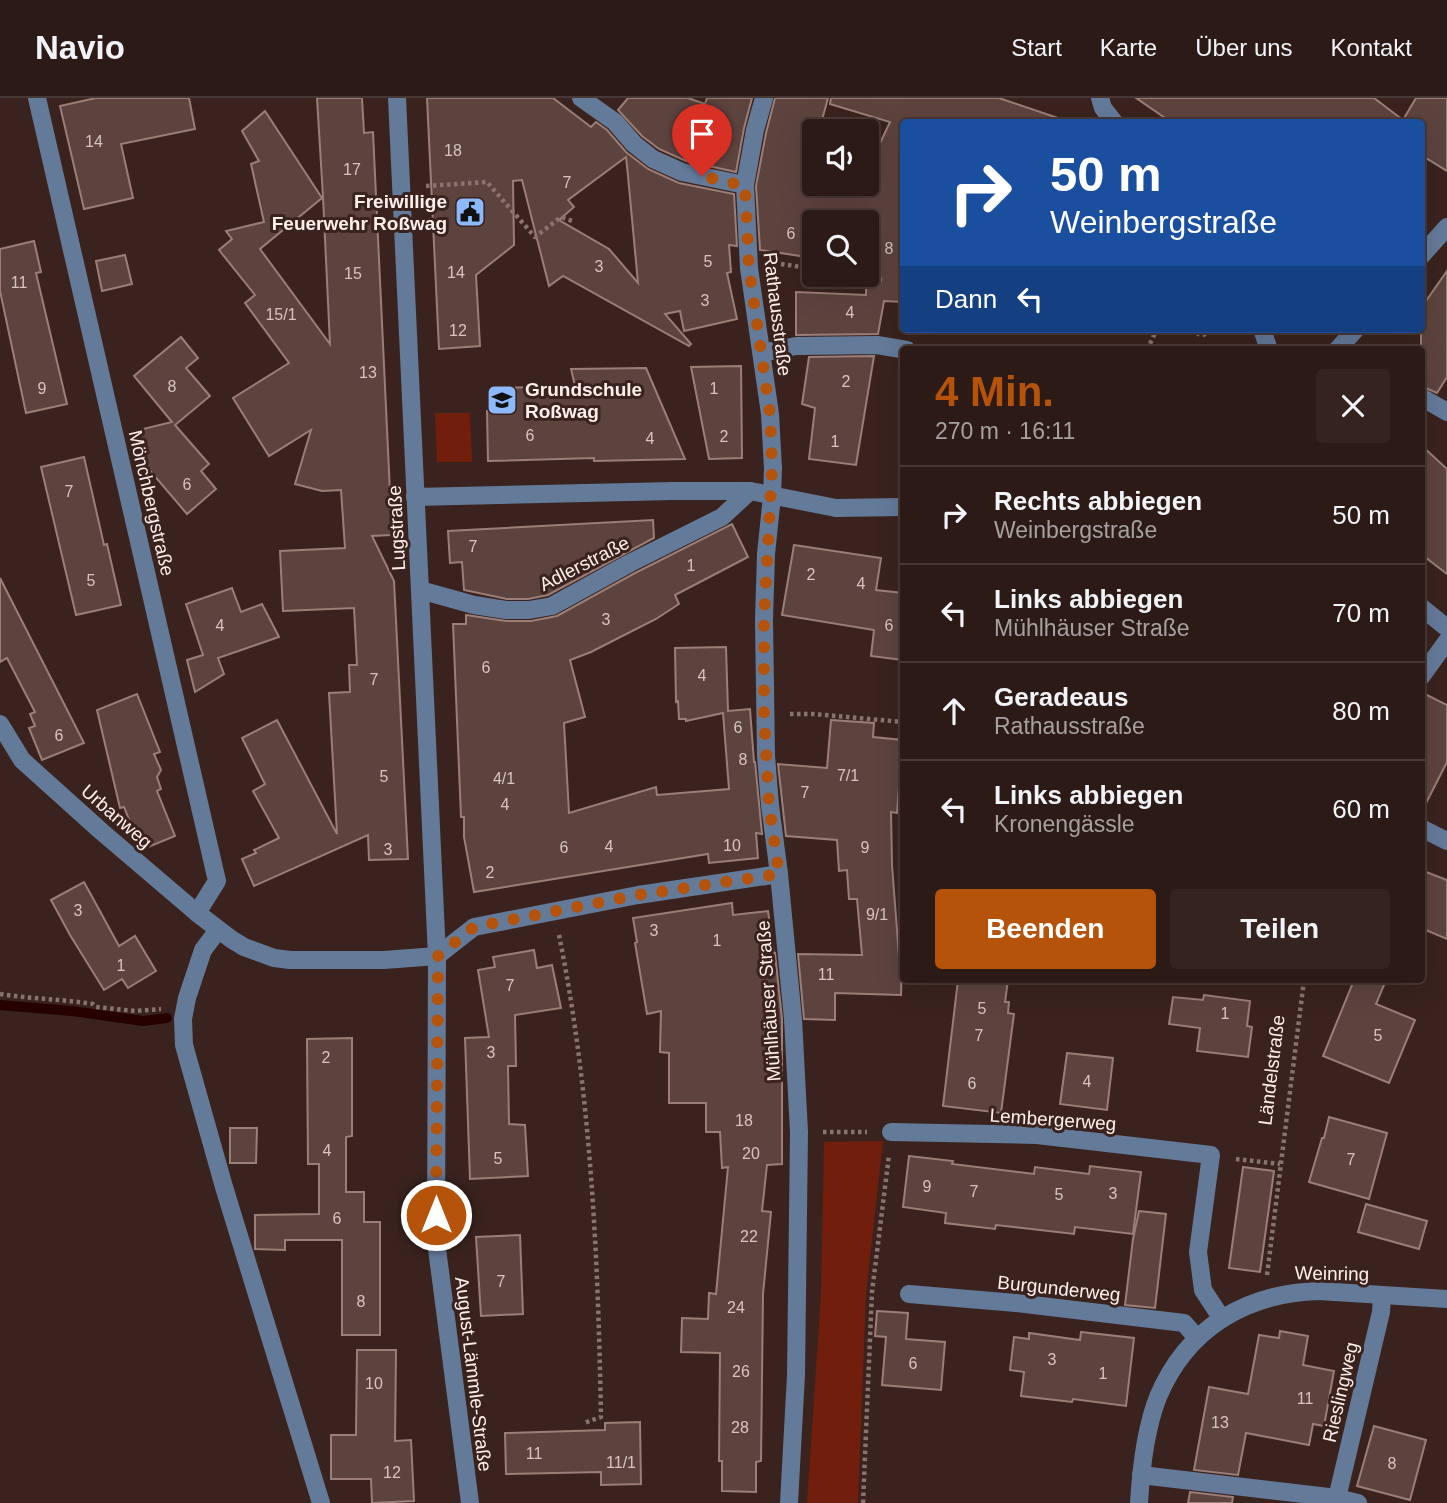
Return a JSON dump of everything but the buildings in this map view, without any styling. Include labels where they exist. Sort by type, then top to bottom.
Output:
[{"type":"street","name":"Mönchbergstraße","points":[[37,98],[217,881],[197,913]]},
{"type":"street","name":"Lugstraße","points":[[397,98],[438,956]]},
{"type":"street","points":[[581,98],[615,122],[634,144],[653,159],[682,172],[745,186]]},
{"type":"street","name":"Rathausstraße","points":[[764,98],[745,186],[749,268],[770,414],[772,496]]},
{"type":"street","points":[[1100,98],[1103,108],[1112,119]]},
{"type":"street","points":[[1425,252],[1447,227]]},
{"type":"street","points":[[762,353],[796,346],[877,345],[900,349]]},
{"type":"street","points":[[1425,399],[1447,412]]},
{"type":"street","points":[[415,497],[750,491],[836,508],[900,507]]},
{"type":"street","name":"Adlerstraße","points":[[420,590],[474,605],[506,610],[552,606],[722,517],[750,491]]},
{"type":"street","name":"Mühlhäuser Straße","points":[[772,496],[766,554],[764,713],[769,805],[779,874],[793,1019],[799,1132],[796,1376],[789,1503]]},
{"type":"street","points":[[1425,610],[1447,628]]},
{"type":"street","points":[[1425,671],[1447,641]]},
{"type":"street","name":"Urbanweg","points":[[0,724],[22,760],[218,930]]},
{"type":"street","points":[[1425,830],[1447,842]]},
{"type":"street","points":[[321,1503],[188,1060],[183,1033],[185,1008],[203,950],[218,930],[252,951],[290,960],[384,960],[438,956],[474,927],[638,895],[779,874]]},
{"type":"street","name":"August-Lämmle-Straße","points":[[438,956],[436,1241],[470,1503]]},
{"type":"street","name":"Lembergerweg","points":[[891,1132],[1037,1135],[1211,1156]]},
{"type":"street","points":[[1211,1156],[1198,1252],[1203,1290],[1222,1319]]},
{"type":"street","name":"Weinring","points":[[1139,1503],[1151,1420],[1167,1377],[1197,1338],[1222,1319],[1249,1303],[1287,1293],[1319,1291],[1447,1299]]},
{"type":"street","name":"Burgunderweg","points":[[909,1294],[1016,1303],[1184,1323],[1197,1338]]},
{"type":"street","name":"Rieslingweg","points":[[1337,1498],[1381,1312],[1382,1296]]},
{"type":"street","points":[[1141,1475],[1337,1498],[1358,1503]]},
{"type":"path","points":[[401,187],[487,182],[535,237],[561,217],[575,222]]},
{"type":"path","points":[[749,268],[781,264],[802,267]]},
{"type":"path","points":[[879,279],[883,280]]},
{"type":"path","points":[[814,714],[900,722]]},
{"type":"path","points":[[554,910],[583,1085],[599,1301],[601,1417],[584,1423]]},
{"type":"path","name":"Ländelstraße","points":[[1267,1271],[1304,983]]},
{"type":"path","points":[[0,994],[63,999],[93,1004],[96,1007],[135,1011],[185,1008]]},
{"type":"path","points":[[825,1132],[849,1132]]},
{"type":"path","points":[[863,1503],[872,1293],[891,1132]]},
{"type":"path","points":[[1211,1156],[1280,1164]]},
{"type":"shaded area","points":[[435,413],[470,413],[472,462],[437,462]]},
{"type":"shaded area","points":[[883,1141],[866,1294],[858,1503],[807,1503],[821,1294],[824,1142]]},
{"type":"waterway","points":[[0,1005],[143,1021],[167,1018]]},
{"type":"place","name":"Freiwillige Feuerwehr Roßwag","points":[[470,212]]},
{"type":"place","name":"Grundschule Roßwag","points":[[502,400]]},
{"type":"route","points":[[436,1215],[438,956],[474,927],[638,895],[779,874],[769,805],[764,713],[766,554],[772,496],[770,414],[749,268],[745,186],[702,176]]}]
